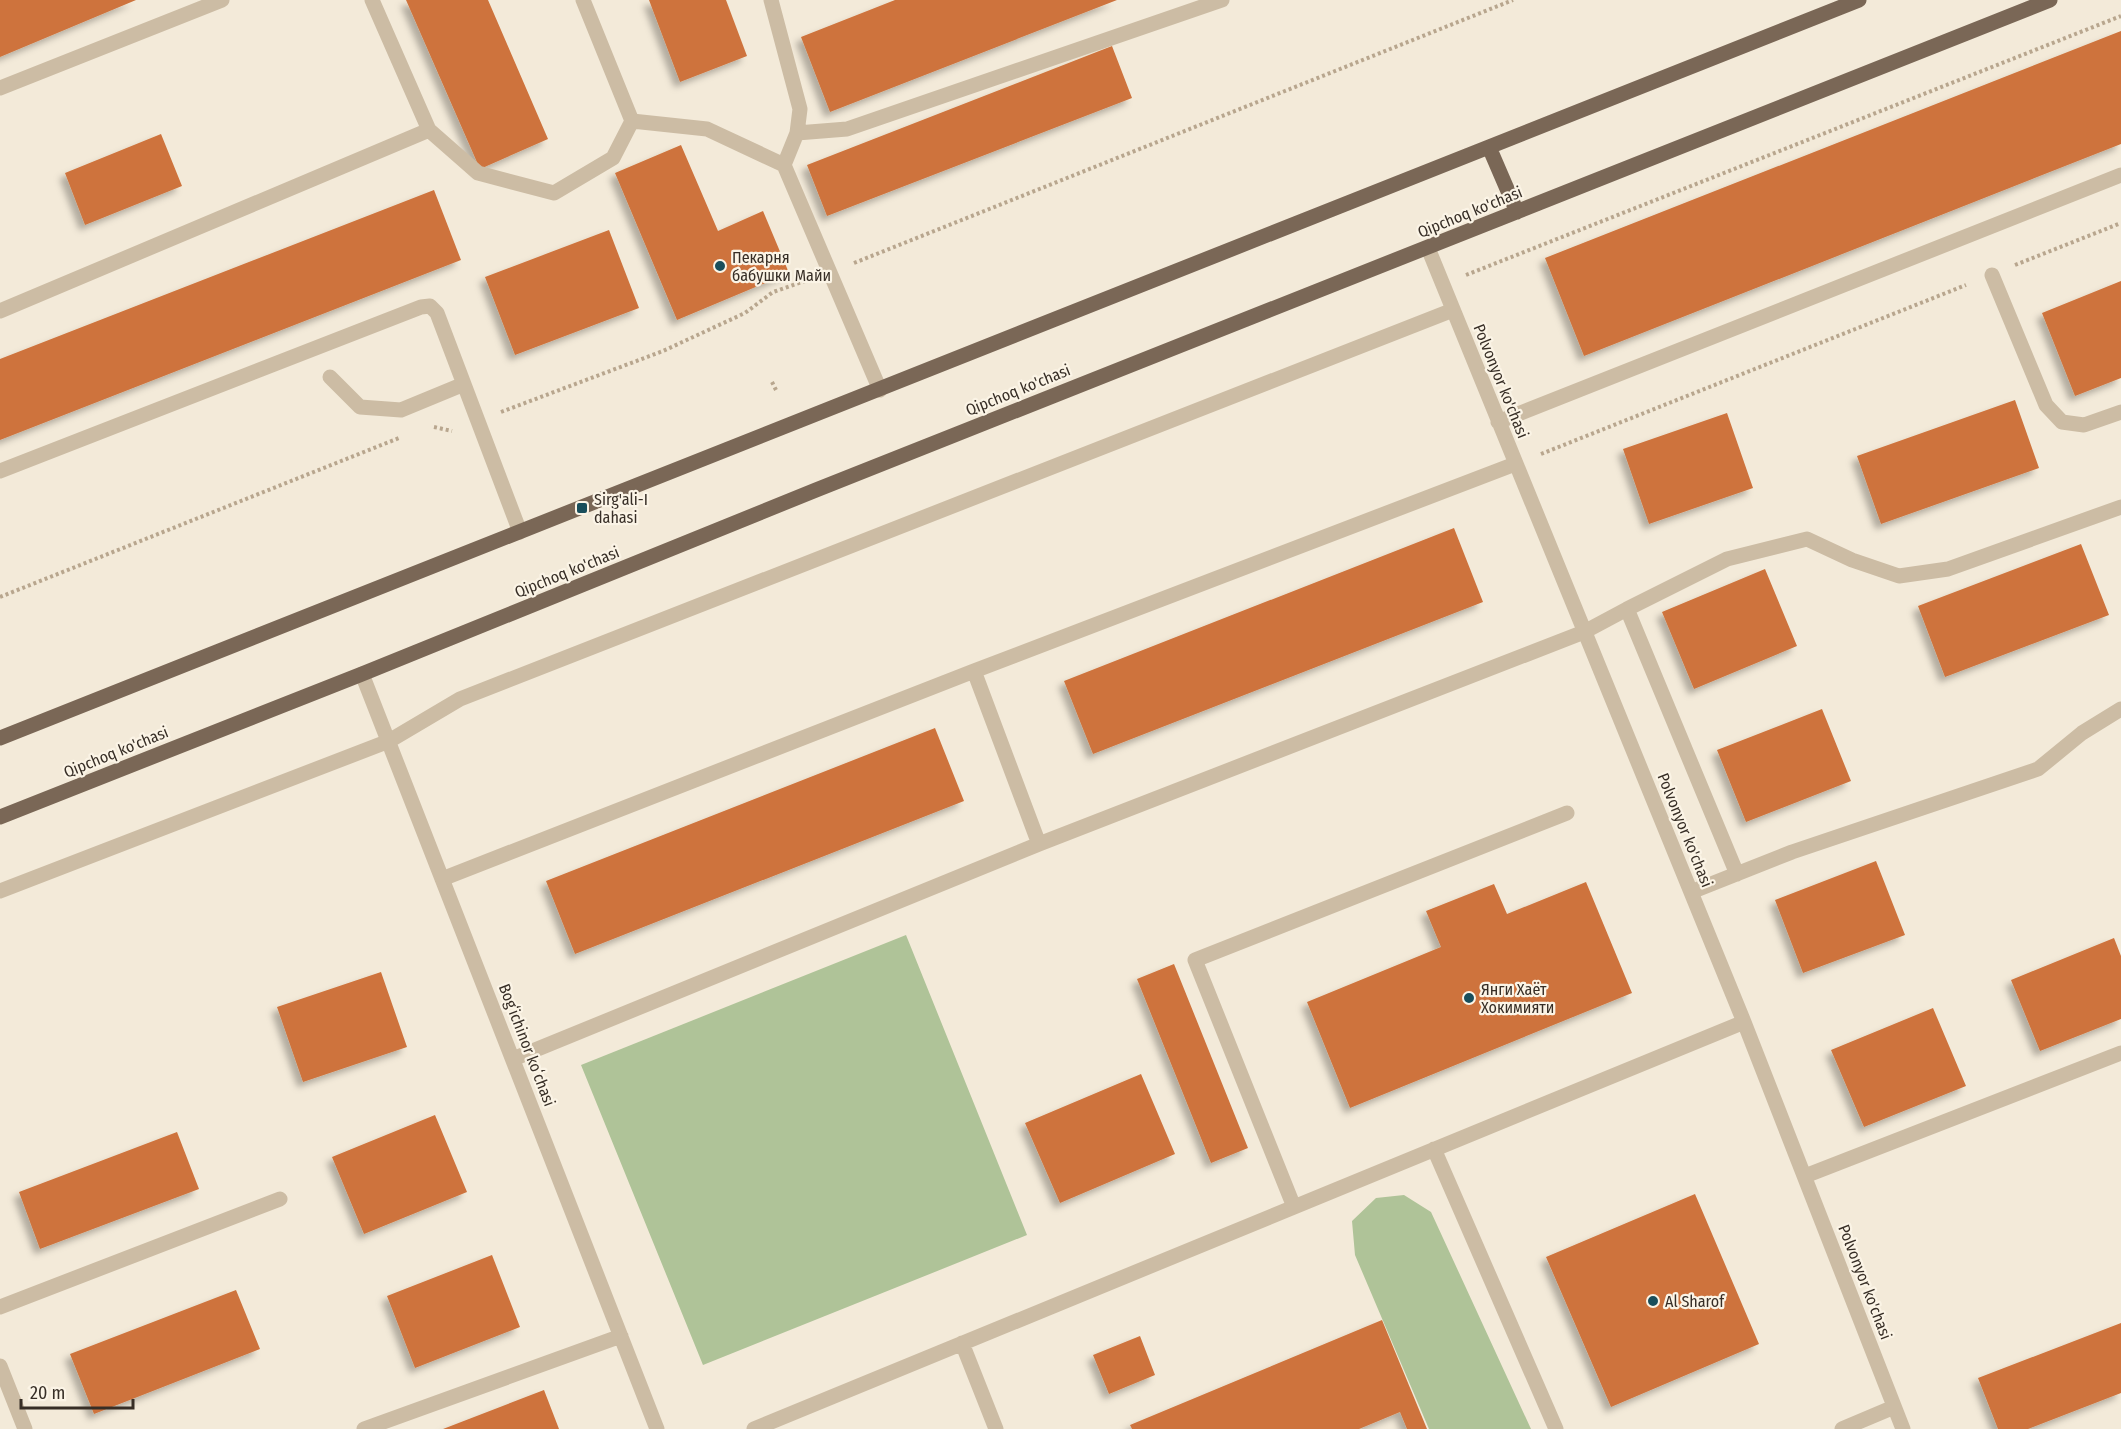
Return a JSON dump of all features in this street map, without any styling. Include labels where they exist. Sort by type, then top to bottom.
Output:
[{"type":"main road","points":[[0,738],[1859,0]]},
{"type":"main road","name":"Qipchoq ko'chasi","points":[[0,818],[816,490],[2050,0]]},
{"type":"main road","points":[[1489,147],[1517,212]]},
{"type":"street","points":[[0,88],[222,0]]},
{"type":"street","points":[[372,0],[429,130],[478,173],[554,193],[613,158],[632,121],[583,0]]},
{"type":"street","points":[[771,0],[800,109],[796,133],[784,165]]},
{"type":"street","points":[[796,133],[847,129],[1222,0]]},
{"type":"street","points":[[632,121],[707,129],[784,165],[880,390]]},
{"type":"street","points":[[0,311],[429,130]]},
{"type":"street","points":[[1498,422],[2121,175]]},
{"type":"street","name":"Polvonyor ko'chasi","points":[[1428,248],[1744,1022],[1903,1429]]},
{"type":"street","points":[[1992,274],[2046,405],[2062,422],[2084,425],[2121,412]]},
{"type":"street","points":[[0,471],[421,307],[430,306],[437,313],[520,532]]},
{"type":"street","points":[[0,891],[389,741],[460,699],[1452,310]]},
{"type":"street","points":[[330,377],[360,407],[400,410],[464,384]]},
{"type":"street","points":[[442,879],[974,671],[1515,464]]},
{"type":"street","points":[[513,1059],[1039,844],[1584,632],[1727,559],[1807,539],[1852,561],[1899,576],[1948,569],[2121,507]]},
{"type":"street","points":[[1627,609],[1737,874]]},
{"type":"street","points":[[974,671],[1039,844]]},
{"type":"street","name":"Bogʻichinor koʻchasi","points":[[362,674],[657,1429]]},
{"type":"street","points":[[1691,892],[1792,852],[2038,769],[2082,733],[2121,710]]},
{"type":"street","points":[[1294,1207],[1195,960],[1567,813]]},
{"type":"street","points":[[754,1429],[1744,1022]]},
{"type":"street","points":[[1805,1176],[2121,1053]]},
{"type":"street","points":[[1434,1149],[1556,1429]]},
{"type":"street","points":[[0,1308],[280,1199]]},
{"type":"street","points":[[363,1429],[621,1336]]},
{"type":"street","points":[[962,1343],[996,1429]]},
{"type":"street","points":[[0,1366],[25,1429]]},
{"type":"street","points":[[1842,1429],[1894,1407]]},
{"type":"path","points":[[428,426],[451,432],[663,351],[745,313],[773,292],[830,273],[1514,0]]},
{"type":"path","points":[[1442,285],[2121,16]]},
{"type":"path","points":[[1515,464],[2121,223]]},
{"type":"path","points":[[772,382],[776,390]]},
{"type":"path","points":[[0,597],[406,435]]},
{"type":"green space","points":[[906,935],[1027,1235],[703,1365],[581,1065]]},
{"type":"green space","points":[[1404,1195],[1431,1212],[1531,1429],[1429,1429],[1355,1255],[1352,1221],[1376,1198]]},
{"type":"building","points":[[0,0],[136,0],[0,57]]},
{"type":"building","points":[[406,0],[488,0],[548,139],[480,169]]},
{"type":"building","points":[[649,0],[726,0],[747,56],[680,82]]},
{"type":"building","points":[[895,0],[1117,0],[830,112],[801,37]]},
{"type":"building","points":[[2121,31],[2121,144],[1584,356],[1545,258]]},
{"type":"building","points":[[1112,46],[1132,98],[827,216],[807,165]]},
{"type":"building","points":[[161,134],[182,186],[85,225],[65,173]]},
{"type":"building","points":[[681,145],[718,231],[763,211],[789,273],[677,320],[615,173]]},
{"type":"building","points":[[434,190],[461,260],[0,440],[0,359]]},
{"type":"building","points":[[609,230],[639,308],[515,355],[485,277]]},
{"type":"building","points":[[2121,281],[2121,378],[2075,396],[2042,313]]},
{"type":"building","points":[[2015,400],[2039,468],[1881,524],[1857,456]]},
{"type":"building","points":[[1727,413],[1753,488],[1649,524],[1623,449]]},
{"type":"building","points":[[1454,528],[1483,602],[1093,754],[1064,681]]},
{"type":"building","points":[[2081,544],[2109,615],[1945,677],[1918,606]]},
{"type":"building","points":[[1765,569],[1797,646],[1694,689],[1662,612]]},
{"type":"building","points":[[1822,709],[1851,781],[1746,822],[1717,750]]},
{"type":"building","points":[[935,728],[964,801],[575,954],[546,881]]},
{"type":"building","points":[[1876,861],[1905,935],[1803,973],[1775,900]]},
{"type":"building","name":"Янги Хаёт Хокимияти","points":[[1586,882],[1632,993],[1350,1108],[1307,1002],[1441,947],[1426,911],[1494,884],[1507,914]]},
{"type":"building","points":[[2114,938],[2121,956],[2121,1019],[2040,1051],[2011,980]]},
{"type":"building","points":[[1174,964],[1248,1148],[1211,1163],[1137,979]]},
{"type":"building","points":[[381,972],[407,1047],[303,1082],[277,1007]]},
{"type":"building","points":[[1933,1008],[1966,1086],[1864,1127],[1831,1050]]},
{"type":"building","points":[[1141,1074],[1175,1154],[1060,1203],[1025,1123]]},
{"type":"building","points":[[435,1115],[467,1192],[364,1234],[332,1157]]},
{"type":"building","points":[[177,1132],[199,1189],[40,1249],[19,1192]]},
{"type":"building","points":[[1695,1194],[1759,1344],[1611,1407],[1546,1257]]},
{"type":"building","points":[[492,1255],[520,1327],[415,1368],[387,1296]]},
{"type":"building","points":[[236,1290],[260,1349],[94,1414],[70,1354]]},
{"type":"building","points":[[1382,1320],[1427,1429],[1407,1429],[1400,1412],[1359,1429],[1132,1429],[1130,1425]]},
{"type":"building","points":[[2121,1323],[2121,1393],[2028,1429],[1998,1429],[1978,1378]]},
{"type":"building","points":[[1140,1336],[1155,1375],[1109,1394],[1093,1355]]},
{"type":"building","points":[[544,1390],[559,1429],[443,1429]]},
{"type":"place","name":"Пекарня бабушки Майи","points":[[720,266]]},
{"type":"place","name":"Sirg'ali-I dahasi","points":[[582,508]]},
{"type":"place","name":"Янги Хаёт Хокимияти","points":[[1469,998]]},
{"type":"place","name":"Al Sharof","points":[[1653,1301]]}]
